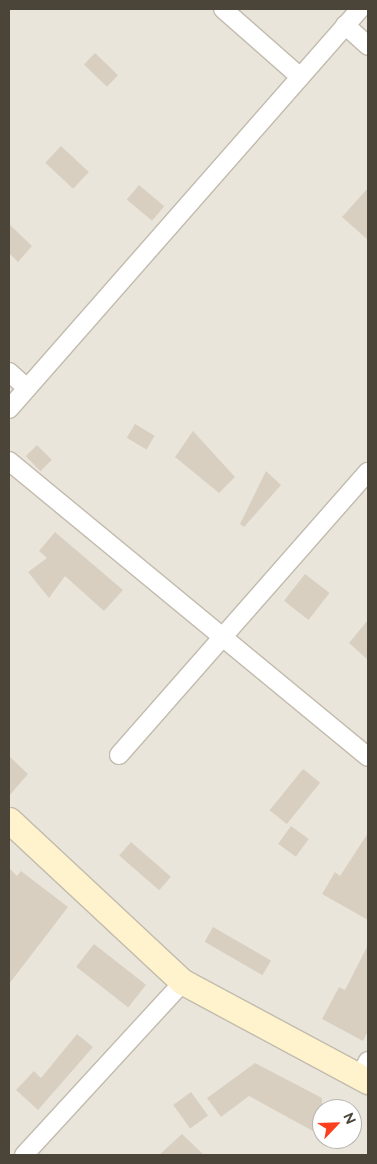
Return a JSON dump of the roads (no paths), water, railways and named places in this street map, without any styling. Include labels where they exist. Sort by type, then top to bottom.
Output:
[{"type":"main road","points":[[9,820],[183,982],[366,1072]]},
{"type":"street","points":[[223,9],[300,77]]},
{"type":"street","points":[[9,409],[360,9]]},
{"type":"street","points":[[345,26],[368,46]]},
{"type":"street","points":[[9,372],[27,388]]},
{"type":"street","points":[[9,461],[368,757]]},
{"type":"street","points":[[119,755],[368,472]]},
{"type":"street","points":[[24,1155],[183,982]]}]
